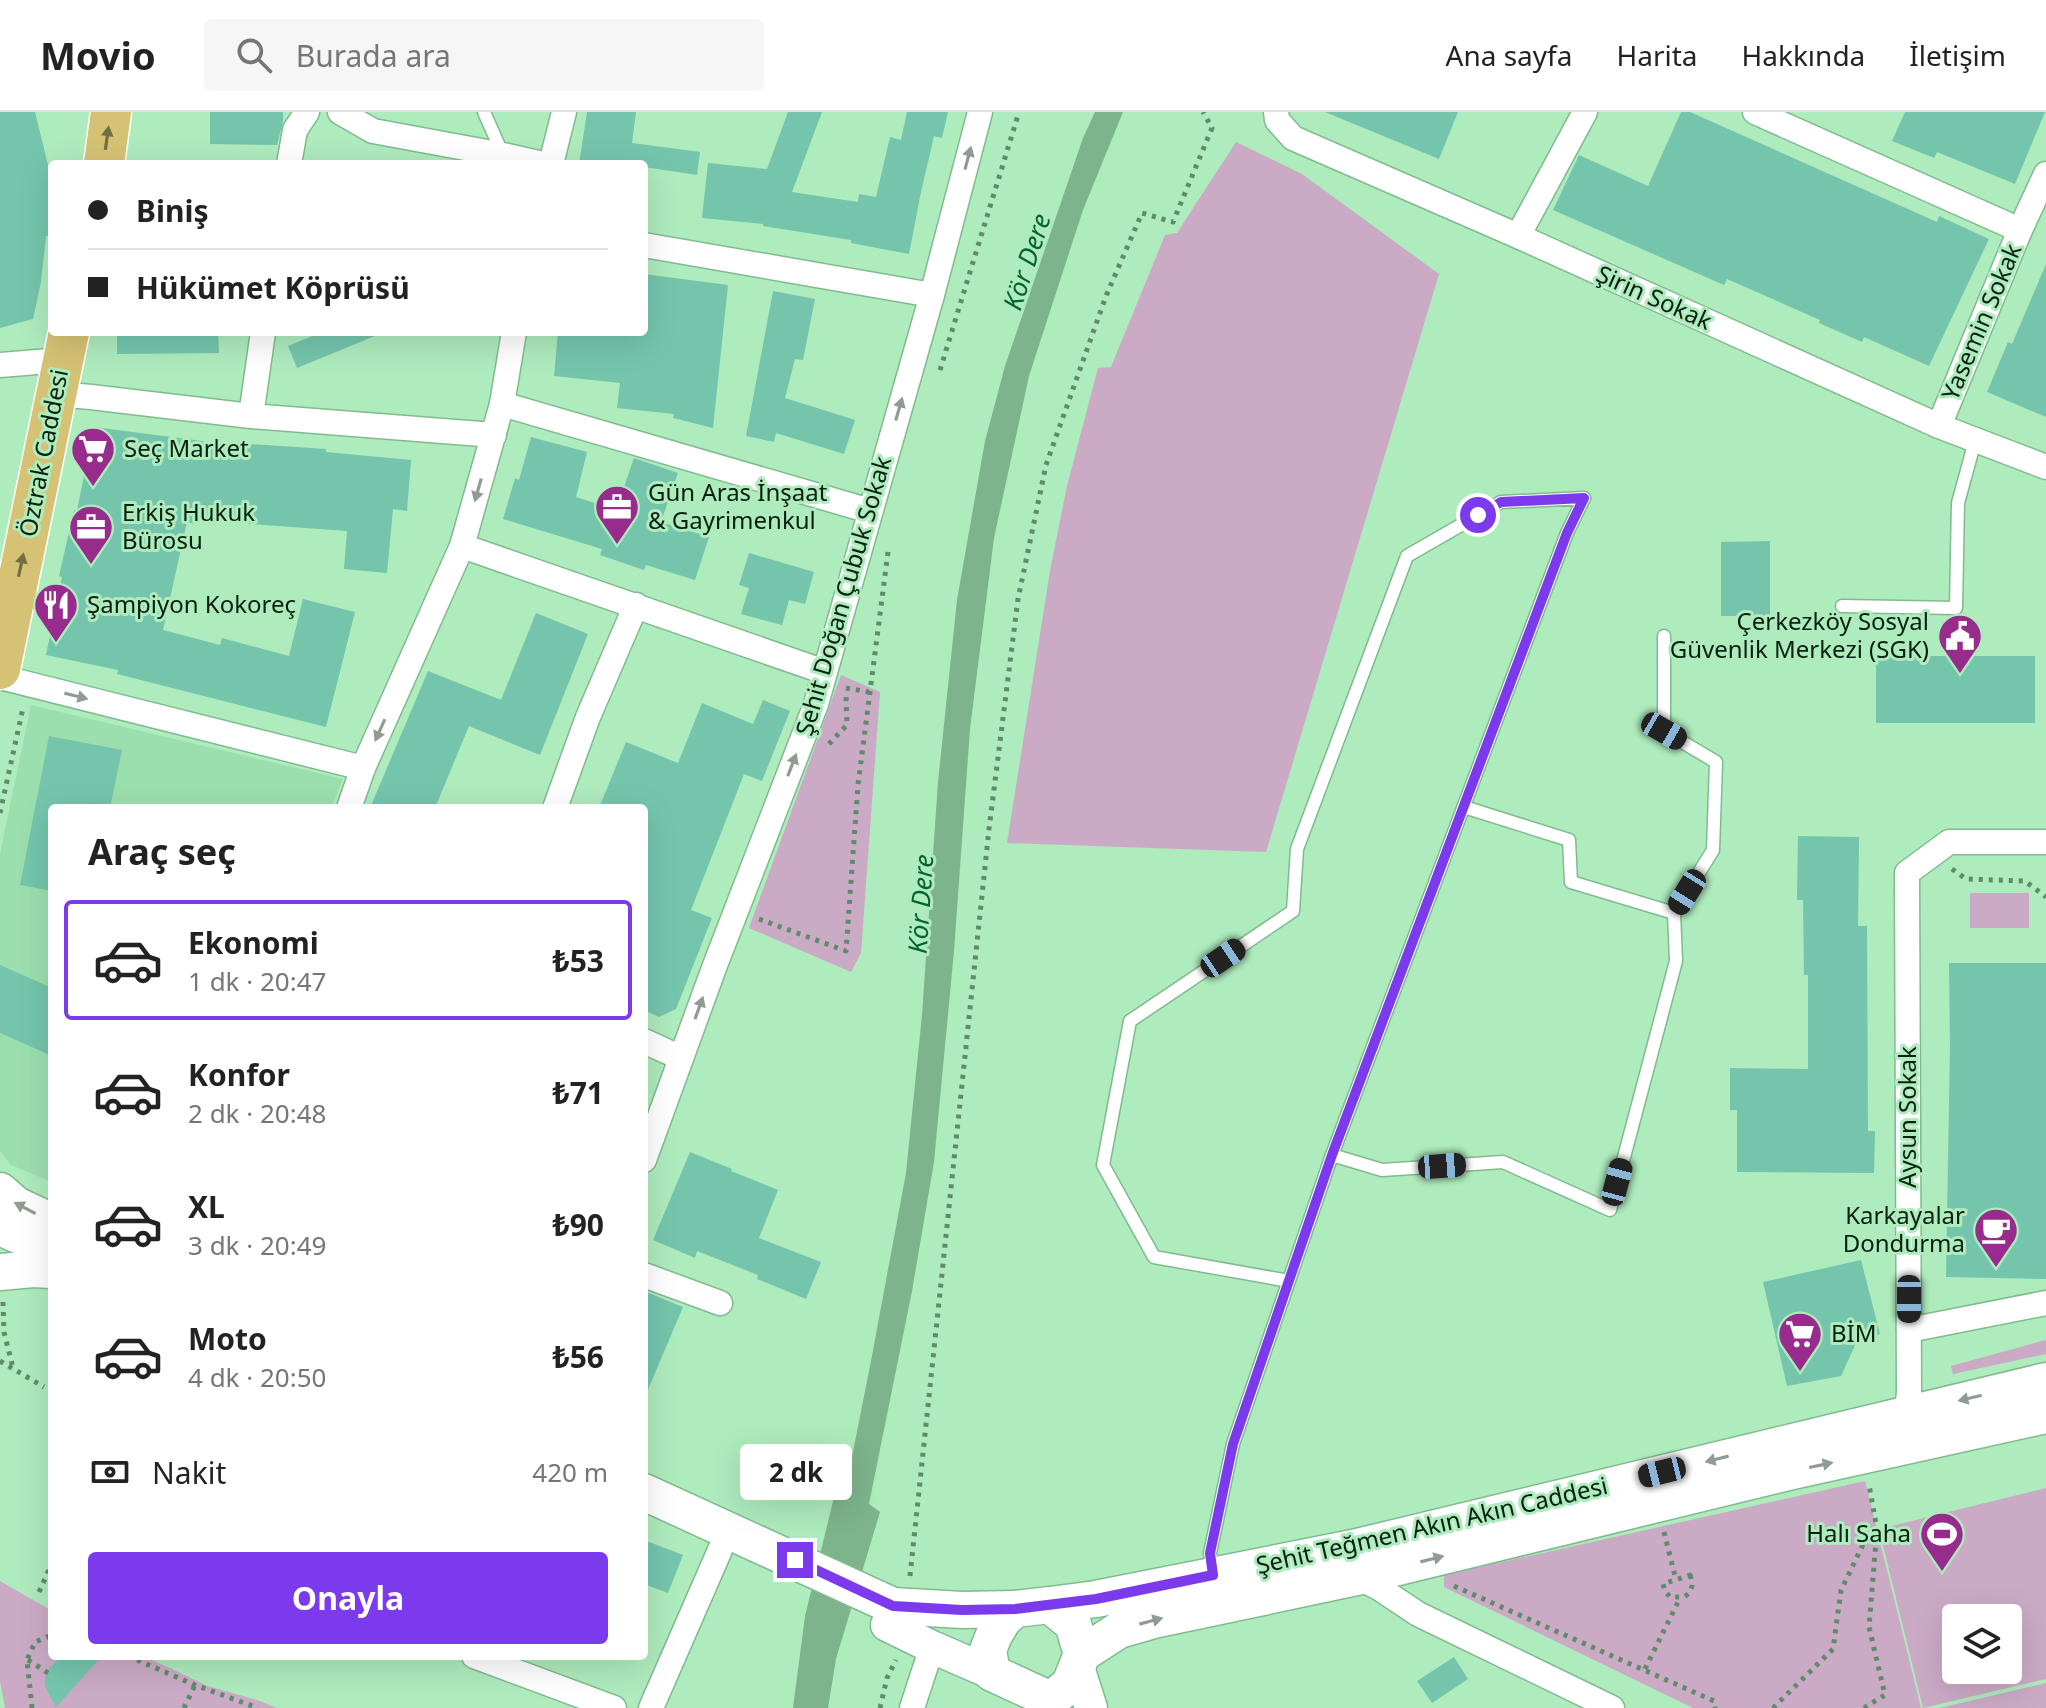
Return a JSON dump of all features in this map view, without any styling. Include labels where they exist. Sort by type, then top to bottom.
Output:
[{"type":"main road","points":[[105,160],[111,112]]},
{"type":"main road","name":"Öztrak Caddesi","points":[[0,669],[66,344]]},
{"type":"main road","points":[[0,1191],[16,1205],[48,1220]]},
{"type":"main road","points":[[0,1227],[48,1248]]},
{"type":"main road","points":[[2,1285],[33,1269],[48,1270]]},
{"type":"main road","name":"Şehit Teğmen Akın Akın Caddesi","points":[[896,1619],[1096,1599],[1353,1548],[2046,1381]]},
{"type":"main road","name":"Şehit Teğmen Akın Akın Caddesi","points":[[1080,1661],[1119,1630],[1154,1620],[1357,1577],[1788,1472],[2046,1415]]},
{"type":"main road","points":[[648,1494],[767,1559],[896,1619]]},
{"type":"main road","points":[[648,1518],[720,1550],[767,1559]]},
{"type":"main road","points":[[1032,1607],[1073,1624],[1080,1661],[1059,1704],[992,1673],[988,1650],[1003,1620],[1032,1607]]},
{"type":"street","points":[[290,160],[295,130],[307,112]]},
{"type":"street","points":[[340,112],[373,131],[525,160]]},
{"type":"street","points":[[552,160],[564,112]]},
{"type":"street","name":"Şehit Doğan Çubuk Sokak","points":[[648,1149],[816,704],[932,295],[980,112]]},
{"type":"street","name":"Şirin Sokak","points":[[1276,112],[1277,120],[1293,138],[1939,426],[2046,467]]},
{"type":"street","points":[[1518,236],[1585,112]]},
{"type":"street","points":[[1755,112],[2020,230]]},
{"type":"street","name":"Yasemin Sokak","points":[[1939,426],[2046,174]]},
{"type":"street","points":[[648,246],[932,295]]},
{"type":"street","points":[[251,416],[262,336]]},
{"type":"street","points":[[350,804],[363,768],[462,546],[502,404],[513,336]]},
{"type":"street","points":[[0,365],[49,361],[66,344]]},
{"type":"street","points":[[56,394],[251,416],[494,435]]},
{"type":"street","points":[[502,404],[870,511]]},
{"type":"street","points":[[462,546],[825,672]]},
{"type":"street","points":[[556,804],[588,717],[636,605]]},
{"type":"street","points":[[0,677],[363,768]]},
{"type":"street","points":[[1940,848],[2046,842]]},
{"type":"street","name":"Aysun Sokak","points":[[1907,1413],[1907,873],[1940,848]]},
{"type":"street","points":[[648,1043],[681,1058]]},
{"type":"street","points":[[648,1276],[720,1303]]},
{"type":"street","points":[[1909,1330],[2046,1303]]},
{"type":"street","points":[[651,1708],[720,1550]]},
{"type":"street","points":[[1357,1577],[1418,1614],[1612,1708]]},
{"type":"street","points":[[896,1619],[932,1647],[992,1673]]},
{"type":"street","points":[[912,1708],[932,1647]]},
{"type":"street","points":[[485,1660],[614,1708]]},
{"type":"street","points":[[1080,1661],[1091,1708]]},
{"type":"lane","points":[[484,112],[503,155]]},
{"type":"lane","points":[[1842,606],[1956,608],[1958,503],[1975,441]]},
{"type":"lane","points":[[1213,1575],[1210,1553],[1233,1444],[1289,1281],[1332,1155],[1567,533],[1584,498],[1501,502],[1407,556],[1297,849],[1293,911],[1130,1021],[1103,1165],[1154,1257],[1289,1281]]},
{"type":"lane","points":[[1332,1155],[1382,1170],[1503,1162],[1610,1210],[1676,961],[1674,913],[1713,850],[1716,762],[1664,731],[1664,636]]},
{"type":"lane","points":[[1464,807],[1569,840],[1571,882],[1674,913]]},
{"type":"path","points":[[937,381],[1019,112]]},
{"type":"path","points":[[880,1708],[896,1619],[1018,599],[1046,465],[1106,296],[1142,213],[1173,222],[1212,128],[1203,112]]},
{"type":"path","points":[[736,910],[846,951],[858,785],[889,546]]},
{"type":"path","points":[[846,688],[869,692]]},
{"type":"path","points":[[1940,848],[1966,879],[2025,881],[2046,897]]},
{"type":"path","points":[[2,1285],[2,1331],[13,1368]]},
{"type":"path","points":[[0,1361],[44,1387]]},
{"type":"path","points":[[1864,1708],[1885,1695],[1869,1627],[1877,1529],[1868,1476]]},
{"type":"path","points":[[1773,1708],[1833,1649],[1841,1590],[1875,1520]]},
{"type":"path","points":[[1662,1524],[1676,1580]]},
{"type":"path","points":[[39,1592],[48,1572]]},
{"type":"path","points":[[1690,1575],[1692,1583],[1689,1594],[1680,1598],[1670,1597],[1663,1584],[1676,1580],[1690,1575]]},
{"type":"path","points":[[1444,1582],[1714,1701],[1715,1708]]},
{"type":"path","points":[[1645,1669],[1680,1598]]},
{"type":"path","points":[[32,1708],[27,1660],[35,1642],[48,1638]]},
{"type":"path","points":[[27,1660],[48,1673]]},
{"type":"path","points":[[137,1660],[258,1708]]},
{"type":"path","points":[[184,1708],[195,1685]]},
{"type":"shaded area","points":[[1095,112],[1123,112],[1083,210],[1029,376],[994,538],[970,729],[954,951],[934,1162],[912,1291],[869,1504],[880,1512],[836,1659],[828,1708],[793,1708],[805,1616],[834,1497],[844,1497],[906,1173],[922,1015],[938,782],[957,600],[985,441],[1005,366],[1083,138]]},
{"type":"shaded area","points":[[1236,142],[1302,174],[1439,274],[1266,852],[1007,843],[1050,571],[1067,486],[1098,368],[1111,367],[1165,235],[1177,233]]},
{"type":"shaded area","points":[[841,675],[880,692],[861,953],[851,972],[749,928]]},
{"type":"shaded area","points":[[31,705],[343,779],[333,804],[48,804],[48,1180],[11,1165],[0,1151],[0,854]]},
{"type":"shaded area","points":[[1970,893],[2029,893],[2029,928],[1970,928]]},
{"type":"shaded area","points":[[2046,1340],[2046,1354],[1953,1374],[1951,1366]]},
{"type":"shaded area","points":[[1865,1481],[1921,1708],[1693,1708],[1444,1587],[1444,1575]]},
{"type":"shaded area","name":"Halı Saha","points":[[2046,1488],[2046,1679],[1923,1708],[1879,1529]]},
{"type":"shaded area","points":[[0,1581],[48,1609],[48,1660],[153,1660],[208,1686],[277,1708],[5,1708],[0,1681]]},
{"type":"shaded area","points":[[2046,1683],[2046,1708],[1940,1708]]},
{"type":"building","points":[[0,112],[35,112],[48,165],[48,236],[41,282],[33,319],[0,328]]},
{"type":"building","points":[[210,112],[283,112],[277,145],[210,144]]},
{"type":"building","points":[[587,112],[636,112],[632,143],[700,152],[697,175],[648,168],[648,160],[580,160]]},
{"type":"building","points":[[788,112],[822,112],[792,192],[858,202],[859,194],[876,197],[890,137],[901,140],[907,112],[948,112],[942,138],[934,136],[909,254],[763,224],[702,218],[708,163],[767,169]]},
{"type":"building","points":[[1325,112],[1458,112],[1439,159]]},
{"type":"building","points":[[1681,112],[1690,112],[1937,222],[1939,216],[1989,239],[1929,366],[1864,337],[1862,342],[1727,279],[1724,285],[1553,210],[1579,155],[1648,186]]},
{"type":"building","points":[[1905,112],[2045,112],[2015,184],[1937,152],[1934,158],[1892,141]]},
{"type":"building","points":[[2046,264],[2046,417],[1987,392],[2008,342],[2012,344]]},
{"type":"building","points":[[648,275],[728,285],[713,428],[673,418],[674,414],[617,408],[620,383],[554,376],[558,336],[648,336]]},
{"type":"building","points":[[773,291],[815,299],[803,360],[795,359],[785,398],[855,420],[844,454],[776,433],[774,442],[746,436]]},
{"type":"building","points":[[117,336],[218,336],[219,353],[117,354]]},
{"type":"building","points":[[312,336],[375,336],[297,368],[288,346]]},
{"type":"building","points":[[94,427],[233,445],[326,449],[326,452],[411,460],[407,511],[393,509],[387,573],[344,569],[347,531],[196,520],[195,524],[187,522],[163,630],[220,645],[222,638],[289,656],[303,599],[355,612],[326,727],[117,674],[118,670],[46,655],[62,577],[59,576],[74,510],[77,510]]},
{"type":"building","points":[[531,437],[587,452],[576,497],[616,510],[634,458],[678,473],[661,522],[709,537],[695,580],[646,565],[644,570],[600,555],[602,549],[503,519],[515,478],[519,480]]},
{"type":"building","points":[[1770,541],[1770,616],[1721,616],[1721,542]]},
{"type":"building","points":[[749,553],[814,572],[805,604],[789,600],[782,625],[741,614],[749,588],[739,585]]},
{"type":"building","points":[[536,613],[588,634],[540,755],[469,726],[437,804],[372,804],[428,671],[501,700]]},
{"type":"building","points":[[1876,656],[2035,656],[2035,723],[1876,723]]},
{"type":"building","points":[[763,700],[790,711],[762,781],[744,774],[691,910],[712,918],[676,1009],[659,1017],[648,1012],[648,804],[601,804],[626,742],[678,763],[702,703],[753,724]]},
{"type":"building","points":[[49,736],[122,750],[111,804],[48,804],[48,890],[20,885]]},
{"type":"building","points":[[1798,836],[1859,837],[1858,926],[1867,926],[1868,1131],[1875,1131],[1874,1173],[1737,1172],[1737,1110],[1730,1110],[1730,1068],[1808,1069],[1808,975],[1804,975],[1803,900],[1797,900]]},
{"type":"building","points":[[1949,963],[2046,963],[2046,1279],[1946,1277]]},
{"type":"building","points":[[0,965],[48,986],[48,1054],[0,1033]]},
{"type":"building","points":[[690,1152],[778,1190],[759,1238],[821,1262],[806,1299],[757,1279],[758,1275],[697,1251],[695,1258],[653,1240]]},
{"type":"building","points":[[1861,1260],[1880,1334],[1857,1341],[1841,1376],[1787,1386],[1763,1282]]},
{"type":"building","points":[[648,1293],[683,1307],[648,1390]]},
{"type":"building","points":[[648,1542],[683,1555],[668,1593],[648,1586]]},
{"type":"building","points":[[1454,1657],[1468,1679],[1432,1703],[1417,1681]]},
{"type":"building","points":[[57,1660],[98,1660],[56,1707],[45,1687],[50,1667]]},
{"type":"place","name":"Seç Market","points":[[93,488]]},
{"type":"place","name":"Gün Aras İnşaat & Gayrimenkul","points":[[617,546]]},
{"type":"place","name":"Erkiş Hukuk Bürosu","points":[[91,566]]},
{"type":"place","name":"Şampiyon Kokoreç","points":[[56,644]]},
{"type":"place","name":"Çerkezköy Sosyal Güvenlik Merkezi (SGK)","points":[[1960,675]]},
{"type":"place","name":"Karkayalar Dondurma","points":[[1996,1269]]},
{"type":"place","name":"BİM","points":[[1800,1373]]},
{"type":"place","name":"Halı Saha","points":[[1942,1573]]},
{"type":"route","points":[[795,1560],[893,1606],[962,1610],[1015,1609],[1096,1599],[1213,1575],[1210,1553],[1233,1444],[1332,1155],[1567,533],[1584,498],[1501,502],[1478,515]]},
{"type":"water label","name":"Kör Dere","points":[[1027,262]]},
{"type":"water label","name":"Kör Dere","points":[[921,904]]}]
